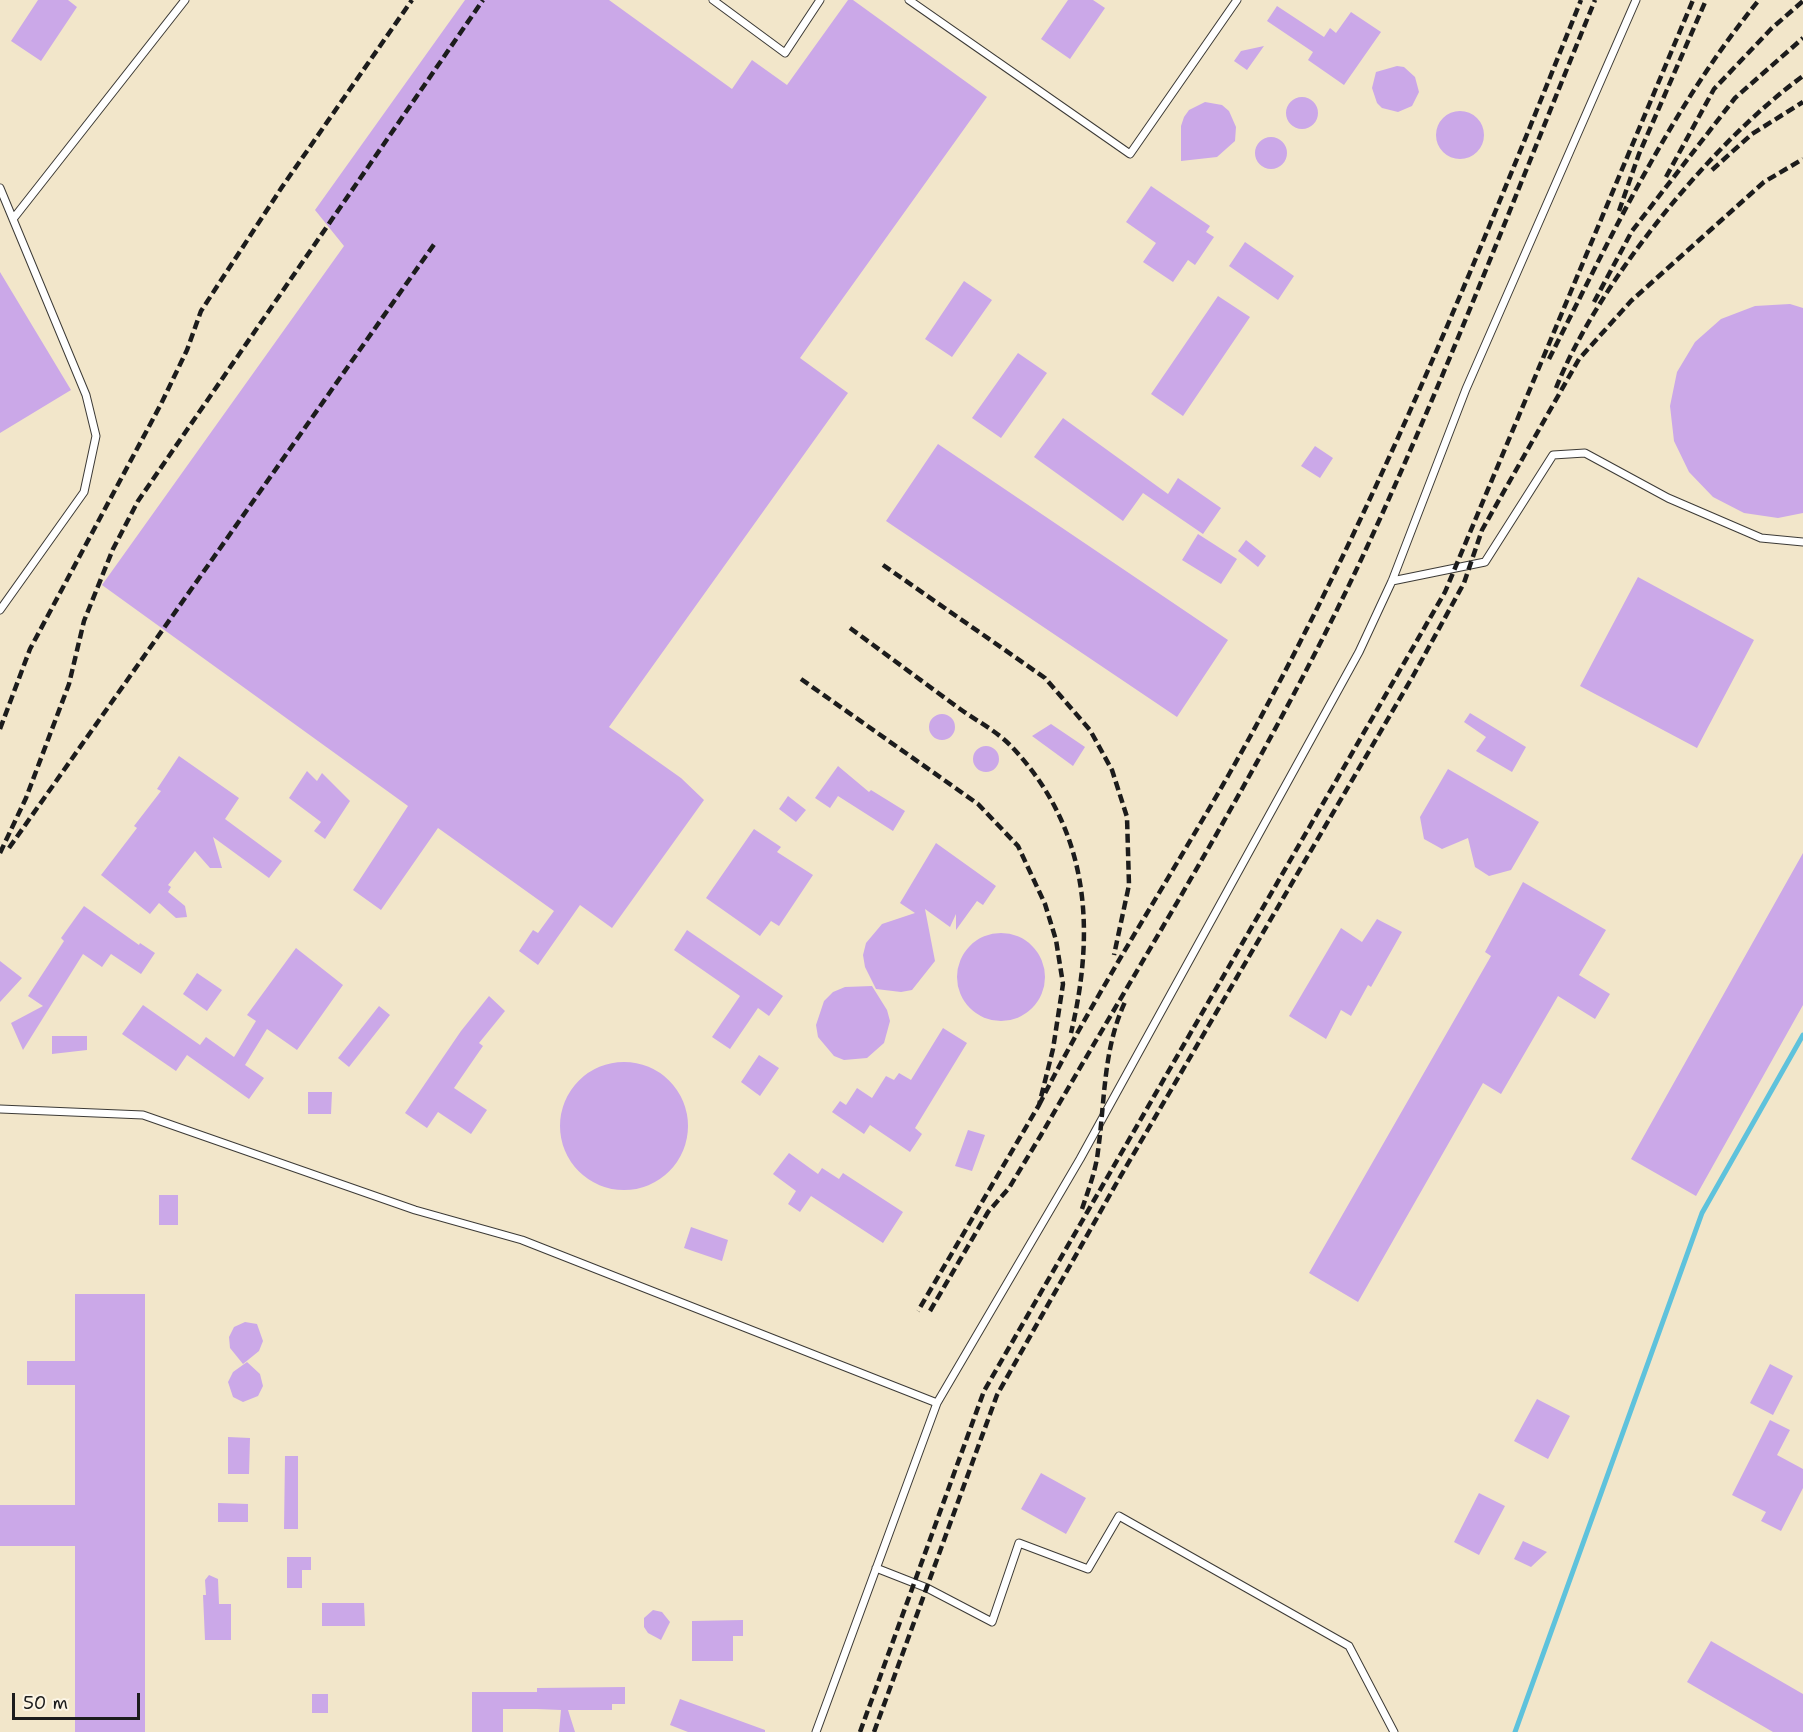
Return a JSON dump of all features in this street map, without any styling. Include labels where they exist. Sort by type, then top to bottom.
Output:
[{"type":"lane","points":[[13,219],[185,0]]},
{"type":"lane","points":[[713,0],[785,53],[820,0]]},
{"type":"lane","points":[[909,0],[1130,154],[1237,0]]},
{"type":"lane","points":[[816,1732],[937,1403],[1090,1141],[1359,652],[1392,581],[1466,390],[1636,0]]},
{"type":"lane","points":[[0,188],[86,395],[96,436],[84,492],[0,610]]},
{"type":"lane","points":[[1392,581],[1485,562],[1553,455],[1585,453],[1668,498],[1761,538],[1803,542]]},
{"type":"lane","points":[[0,1109],[143,1115],[415,1210],[522,1240],[937,1403]]},
{"type":"lane","points":[[876,1568],[927,1588],[992,1622],[1019,1543],[1088,1569],[1119,1516],[1349,1646],[1394,1732]]},
{"type":"building","points":[[38,0],[68,0],[77,7],[41,61],[11,41]]},
{"type":"building","points":[[465,0],[609,0],[732,89],[752,60],[787,85],[848,0],[853,0],[987,97],[800,358],[848,393],[609,727],[681,778],[704,800],[612,928],[580,905],[538,965],[519,951],[533,930],[538,933],[554,911],[438,828],[381,910],[353,890],[408,806],[102,585],[344,246],[315,210]]},
{"type":"building","points":[[1068,0],[1093,0],[1105,8],[1070,59],[1041,39]]},
{"type":"building","points":[[1277,6],[1324,37],[1330,28],[1336,33],[1351,12],[1381,32],[1344,85],[1308,60],[1313,52],[1267,21]]},
{"type":"building","points":[[1264,46],[1247,70],[1234,61],[1241,51]]},
{"type":"building","points":[[1397,66],[1404,67],[1415,77],[1419,92],[1412,106],[1398,112],[1382,108],[1377,103],[1372,88],[1376,72]]},
{"type":"building","points":[[1302,97],[1313,102],[1318,113],[1313,124],[1302,129],[1291,124],[1286,113],[1291,102]]},
{"type":"building","points":[[1205,102],[1222,105],[1229,111],[1236,127],[1235,141],[1217,157],[1181,161],[1181,126],[1184,117],[1189,110]]},
{"type":"building","points":[[1455,111],[1465,111],[1480,121],[1484,135],[1480,149],[1474,155],[1465,159],[1455,159],[1440,149],[1436,140],[1436,130],[1446,115]]},
{"type":"building","points":[[1271,137],[1282,142],[1287,153],[1282,164],[1271,169],[1260,164],[1255,153],[1260,142]]},
{"type":"building","points":[[1151,186],[1210,226],[1206,232],[1214,237],[1195,265],[1188,260],[1173,282],[1143,262],[1156,243],[1126,222]]},
{"type":"building","points":[[1245,242],[1294,276],[1278,300],[1229,266]]},
{"type":"building","points":[[0,272],[71,390],[0,433]]},
{"type":"building","points":[[964,281],[992,300],[952,357],[925,339]]},
{"type":"building","points":[[1218,296],[1250,317],[1183,416],[1151,394]]},
{"type":"building","points":[[1790,304],[1803,308],[1803,513],[1778,518],[1744,513],[1713,497],[1689,472],[1674,441],[1670,406],[1677,372],[1695,342],[1721,319],[1755,306]]},
{"type":"building","points":[[1018,353],[1047,373],[1001,438],[972,418]]},
{"type":"building","points":[[1063,418],[1168,494],[1178,478],[1221,508],[1203,534],[1143,493],[1123,521],[1034,457]]},
{"type":"building","points":[[938,444],[1228,640],[1177,717],[886,521]]},
{"type":"building","points":[[1315,446],[1333,458],[1320,478],[1301,466]]},
{"type":"building","points":[[1198,534],[1237,559],[1221,584],[1182,560]]},
{"type":"building","points":[[1246,540],[1266,556],[1258,567],[1238,551]]},
{"type":"building","points":[[1638,577],[1754,640],[1697,748],[1580,686]]},
{"type":"building","points":[[1470,713],[1526,747],[1512,772],[1476,751],[1486,737],[1464,722]]},
{"type":"building","points":[[942,714],[951,718],[955,727],[951,736],[942,740],[933,736],[929,727],[933,718]]},
{"type":"building","points":[[1051,724],[1085,747],[1073,766],[1032,736]]},
{"type":"building","points":[[986,746],[995,750],[999,759],[995,768],[986,772],[977,768],[973,759],[977,750]]},
{"type":"building","points":[[179,756],[239,798],[225,819],[282,861],[269,878],[213,837],[222,868],[210,868],[195,851],[168,885],[171,887],[168,892],[185,906],[187,917],[176,918],[159,903],[150,914],[101,875],[137,828],[134,826],[161,791],[157,789]]},
{"type":"building","points":[[838,766],[869,792],[871,790],[905,811],[893,831],[838,796],[830,808],[815,798]]},
{"type":"building","points":[[1448,769],[1539,822],[1511,870],[1489,876],[1475,867],[1468,838],[1442,849],[1424,839],[1420,817]]},
{"type":"building","points":[[307,771],[317,781],[322,773],[350,801],[325,839],[314,831],[321,822],[289,798]]},
{"type":"building","points":[[788,796],[806,810],[796,822],[779,809]]},
{"type":"building","points":[[754,829],[781,847],[777,852],[813,875],[779,926],[771,921],[760,936],[706,898]]},
{"type":"building","points":[[936,843],[996,886],[983,905],[977,901],[956,930],[956,914],[950,927],[925,909],[935,961],[912,990],[901,992],[876,989],[865,967],[863,955],[866,943],[882,924],[915,913],[900,903]]},
{"type":"building","points":[[1803,853],[1803,1005],[1696,1196],[1631,1159]]},
{"type":"building","points":[[1523,882],[1606,930],[1579,975],[1610,994],[1595,1019],[1558,996],[1501,1094],[1483,1083],[1358,1302],[1309,1273],[1491,956],[1485,952]]},
{"type":"building","points":[[84,906],[139,945],[140,943],[155,953],[141,974],[111,954],[102,967],[83,954],[23,1050],[11,1023],[43,1006],[28,996],[64,941],[61,938]]},
{"type":"building","points":[[1377,919],[1402,932],[1371,987],[1368,985],[1351,1016],[1341,1010],[1326,1039],[1289,1016],[1341,928],[1362,942]]},
{"type":"building","points":[[687,930],[783,996],[769,1016],[758,1008],[730,1049],[712,1037],[740,996],[674,950]]},
{"type":"building","points":[[1001,933],[1018,937],[1032,946],[1041,960],[1045,977],[1041,994],[1032,1008],[1018,1017],[1001,1021],[984,1017],[970,1008],[961,994],[957,977],[961,960],[970,946],[984,937]]},
{"type":"building","points":[[296,948],[343,985],[297,1050],[267,1029],[245,1065],[264,1078],[249,1099],[187,1055],[176,1071],[122,1034],[143,1005],[200,1045],[206,1037],[234,1057],[256,1021],[247,1015]]},
{"type":"building","points":[[0,961],[22,978],[0,1002]]},
{"type":"building","points":[[197,973],[222,990],[207,1011],[183,994]]},
{"type":"building","points":[[872,986],[887,1010],[890,1021],[884,1043],[867,1058],[844,1060],[834,1056],[818,1037],[816,1025],[824,1001],[833,992],[845,987]]},
{"type":"building","points":[[489,996],[505,1011],[479,1043],[483,1046],[454,1088],[487,1110],[471,1134],[438,1112],[427,1128],[405,1113],[461,1031]]},
{"type":"building","points":[[379,1006],[390,1015],[349,1067],[338,1058]]},
{"type":"building","points":[[943,1028],[967,1043],[915,1128],[922,1134],[910,1152],[870,1125],[864,1134],[832,1112],[840,1101],[846,1105],[857,1088],[872,1098],[886,1076],[894,1080],[899,1073],[911,1080]]},
{"type":"building","points":[[52,1036],[87,1036],[87,1050],[52,1054]]},
{"type":"building","points":[[759,1055],[779,1068],[760,1096],[741,1082]]},
{"type":"building","points":[[624,1062],[648,1067],[669,1081],[683,1102],[688,1126],[683,1150],[669,1171],[648,1185],[624,1190],[600,1185],[579,1171],[565,1150],[560,1126],[565,1102],[579,1081],[600,1067]]},
{"type":"building","points":[[308,1092],[332,1092],[331,1114],[308,1114]]},
{"type":"building","points":[[968,1130],[985,1135],[972,1171],[955,1166]]},
{"type":"building","points":[[789,1153],[818,1174],[822,1168],[839,1179],[843,1173],[903,1212],[883,1243],[811,1196],[800,1212],[788,1204],[796,1191],[773,1174]]},
{"type":"building","points":[[159,1195],[178,1195],[178,1225],[159,1225]]},
{"type":"building","points":[[691,1227],[728,1240],[722,1261],[684,1248]]},
{"type":"building","points":[[75,1294],[145,1294],[145,1732],[75,1732],[75,1546],[0,1546],[0,1505],[75,1505],[75,1385],[27,1385],[27,1361],[75,1361]]},
{"type":"building","points":[[245,1322],[257,1324],[263,1341],[259,1351],[243,1364],[230,1348],[229,1337],[234,1327]]},
{"type":"building","points":[[247,1362],[260,1374],[263,1386],[258,1396],[243,1402],[233,1397],[228,1382],[233,1372]]},
{"type":"building","points":[[1770,1364],[1793,1376],[1773,1415],[1750,1403]]},
{"type":"building","points":[[1537,1399],[1570,1416],[1548,1459],[1514,1441]]},
{"type":"building","points":[[1770,1420],[1790,1430],[1777,1455],[1803,1469],[1803,1488],[1781,1531],[1761,1521],[1766,1512],[1732,1495]]},
{"type":"building","points":[[228,1437],[250,1438],[249,1474],[228,1474]]},
{"type":"building","points":[[285,1456],[298,1456],[298,1529],[284,1529]]},
{"type":"building","points":[[1041,1473],[1086,1498],[1066,1534],[1021,1509]]},
{"type":"building","points":[[1479,1493],[1505,1506],[1479,1555],[1454,1542]]},
{"type":"building","points":[[218,1503],[248,1504],[248,1522],[218,1522]]},
{"type":"building","points":[[1523,1541],[1547,1552],[1531,1567],[1514,1559]]},
{"type":"building","points":[[287,1557],[311,1557],[311,1570],[302,1570],[302,1588],[287,1588]]},
{"type":"building","points":[[209,1575],[218,1579],[219,1604],[231,1604],[231,1640],[205,1640],[203,1595],[206,1595],[205,1580]]},
{"type":"building","points":[[322,1603],[364,1603],[365,1626],[322,1626]]},
{"type":"building","points":[[653,1610],[662,1612],[670,1622],[661,1640],[648,1633],[644,1627],[644,1618]]},
{"type":"building","points":[[743,1620],[743,1636],[733,1636],[733,1661],[692,1661],[692,1621]]},
{"type":"building","points":[[1711,1641],[1803,1694],[1803,1732],[1773,1732],[1687,1682]]},
{"type":"building","points":[[625,1687],[625,1704],[612,1704],[612,1710],[568,1710],[575,1732],[559,1732],[561,1710],[503,1709],[503,1732],[472,1732],[472,1692],[537,1692],[537,1688]]},
{"type":"building","points":[[312,1694],[328,1694],[328,1713],[312,1713]]},
{"type":"building","points":[[680,1699],[765,1730],[765,1732],[688,1732],[670,1725]]},
{"type":"waterway","points":[[1515,1732],[1702,1213],[1803,1035]]},
{"type":"railway","points":[[0,729],[30,649],[161,404],[187,350],[201,311],[282,187],[412,0]]},
{"type":"railway","points":[[0,853],[26,798],[69,684],[84,621],[113,549],[138,501],[483,0]]},
{"type":"railway","points":[[1039,1105],[1095,1002],[1244,748],[1316,611],[1436,352],[1581,0]]},
{"type":"railway","points":[[930,1311],[988,1212],[1009,1188],[1041,1135],[1214,838],[1297,688],[1403,468],[1487,268],[1595,0]]},
{"type":"railway","points":[[860,1732],[984,1391],[1445,592],[1693,0]]},
{"type":"railway","points":[[1619,211],[1639,154],[1706,0]]},
{"type":"railway","points":[[1549,359],[1620,220],[1671,128],[1698,84],[1759,0]]},
{"type":"railway","points":[[1666,177],[1714,89],[1771,29],[1803,1]]},
{"type":"railway","points":[[1594,302],[1632,231],[1735,98],[1803,38]]},
{"type":"railway","points":[[1556,388],[1599,304],[1661,218],[1695,176],[1732,138],[1768,104],[1803,76]]},
{"type":"railway","points":[[1712,170],[1752,134],[1803,102]]},
{"type":"railway","points":[[874,1732],[997,1395],[1116,1184],[1413,676],[1464,583],[1482,530],[1579,359],[1631,301],[1764,182],[1803,159]]},
{"type":"railway","points":[[9,848],[435,243]]},
{"type":"railway","points":[[883,565],[1045,678],[1090,730],[1112,770],[1127,817],[1129,885],[1114,955]]},
{"type":"railway","points":[[850,628],[1012,747],[1038,779],[1057,812],[1071,846],[1080,881],[1084,918],[1079,994],[1071,1033]]},
{"type":"railway","points":[[801,679],[978,804],[1018,846],[1045,904],[1056,940],[1063,984],[1053,1049],[1039,1105],[918,1311]]},
{"type":"railway","points":[[1082,1209],[1097,1158],[1112,1038],[1125,1002]]}]
